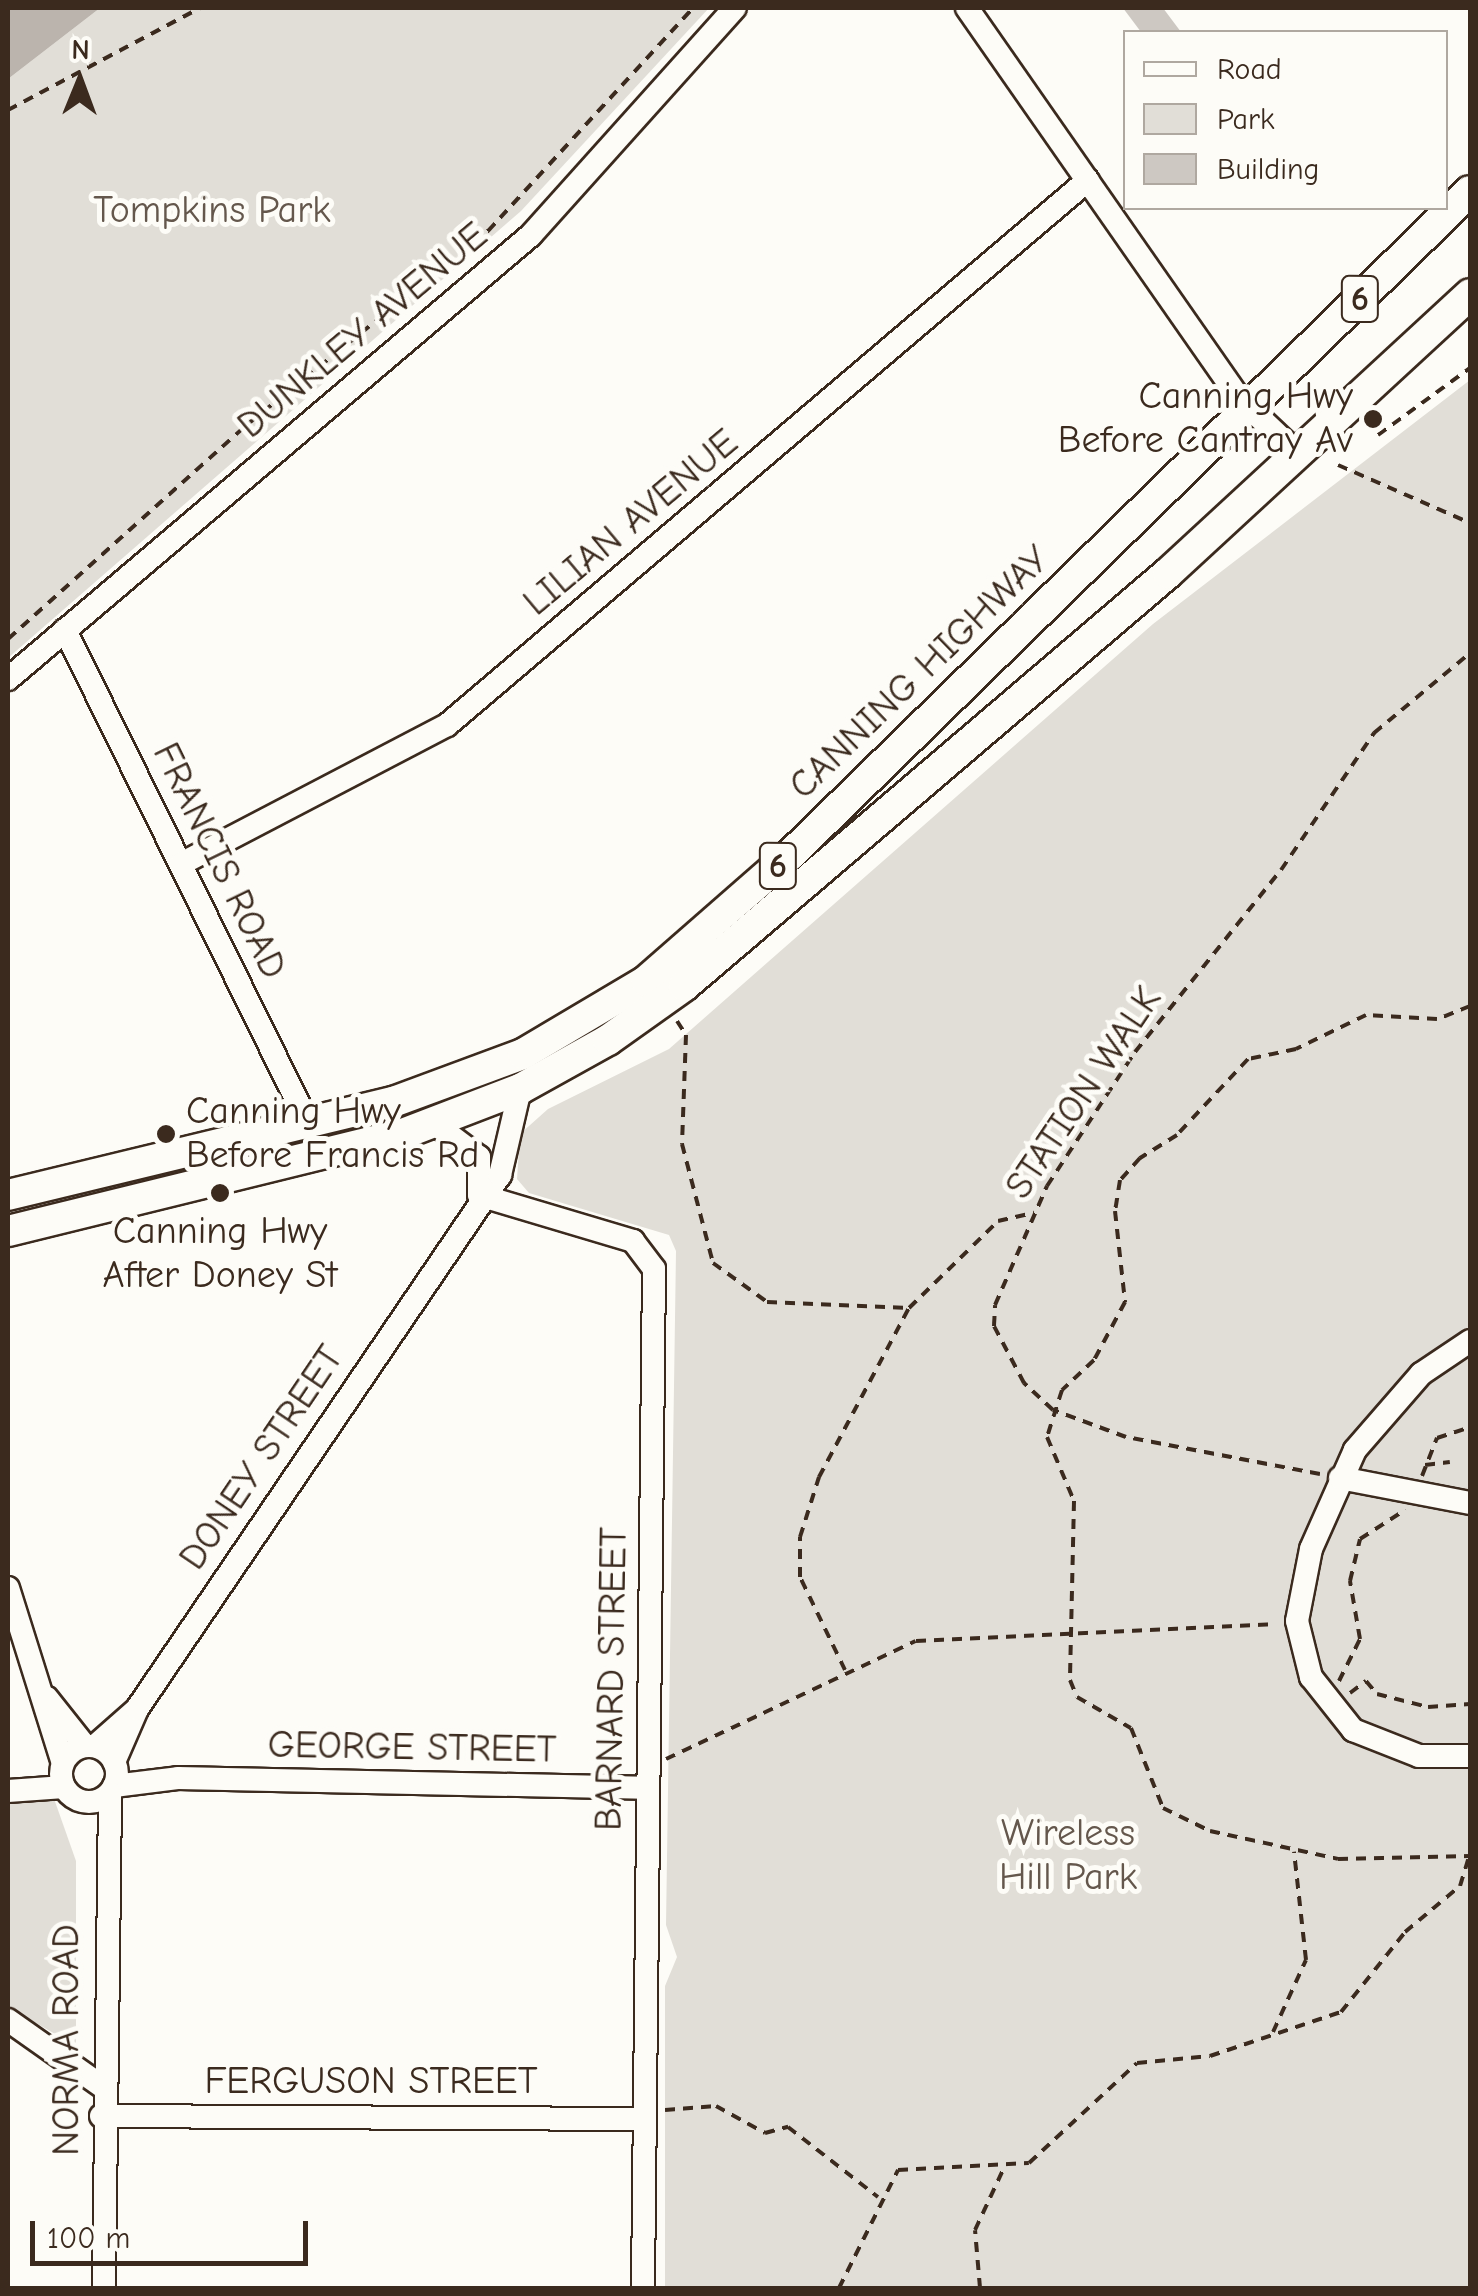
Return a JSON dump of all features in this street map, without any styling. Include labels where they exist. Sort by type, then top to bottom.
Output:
[{"type":"highway","name":"CANNING HIGHWAY","points":[[8,1195],[308,1123],[524,1054],[646,981],[750,893],[1470,191]]},
{"type":"highway","name":"CANNING HIGHWAY","points":[[8,1230],[435,1124],[520,1088],[684,986],[1299,456],[1470,294]]},
{"type":"street","name":"DUNKLEY AVENUE","points":[[8,679],[531,235],[735,8]]},
{"type":"street","points":[[967,8],[1249,408],[1299,456]]},
{"type":"street","name":"LILIAN AVENUE","points":[[181,864],[447,724],[1088,180]]},
{"type":"street","name":"FRANCIS ROAD","points":[[65,630],[308,1123]]},
{"type":"street","name":"DONEY STREET","points":[[114,1777],[137,1710],[479,1195],[500,1175],[520,1088]]},
{"type":"street","points":[[435,1124],[479,1157],[479,1195]]},
{"type":"street","name":"BARNARD STREET","points":[[479,1195],[632,1241],[654,1263],[644,1788],[642,2288]]},
{"type":"street","points":[[1470,1341],[1381,1412],[1340,1478],[1299,1597],[1311,1677],[1328,1708],[1386,1748],[1470,1756]]},
{"type":"street","points":[[1340,1478],[1470,1503]]},
{"type":"street","name":"NORMA ROAD","points":[[8,1588],[44,1695],[67,1781],[102,1852]]},
{"type":"street","name":"NORMA ROAD","points":[[44,1695],[114,1777],[102,1852],[100,2116],[104,2288]]},
{"type":"street","name":"DONEY STREET","points":[[67,1781],[90,1746],[137,1710]]},
{"type":"street","name":"GEORGE STREET","points":[[67,1781],[114,1777],[644,1788]]},
{"type":"street","points":[[9,1790],[67,1781]]},
{"type":"street","points":[[8,2020],[103,2087]]},
{"type":"street","name":"FERGUSON STREET","points":[[100,2116],[642,2119]]},
{"type":"path","points":[[8,110],[200,8]]},
{"type":"path","points":[[8,639],[249,423],[488,231],[693,8]]},
{"type":"path","points":[[1378,435],[1470,368]]},
{"type":"path","points":[[1338,465],[1470,523]]},
{"type":"path","name":"STATION WALK","points":[[1340,1478],[1126,1436],[1053,1410],[1024,1383],[994,1326],[1005,1272],[1034,1213],[1136,1052],[1281,870],[1374,733],[1470,652]]},
{"type":"path","points":[[840,2288],[880,2198],[898,2170],[1003,2170],[1042,2155],[1136,2063],[1191,2060],[1341,2012],[1405,1932],[1460,1886],[1469,1858],[1294,1852],[1210,1832],[1163,1808],[1131,1728],[1078,1697],[1065,1637],[1074,1500],[1048,1438],[1053,1410],[1113,1333],[1124,1302],[1115,1212],[1120,1180],[1140,1158],[1189,1124],[1248,1059],[1296,1049],[1366,1015],[1437,1019],[1470,1006]]},
{"type":"path","points":[[677,1022],[686,1034],[682,1144],[713,1262],[767,1302],[909,1308]]},
{"type":"path","points":[[845,1670],[800,1578],[800,1536],[819,1477],[909,1308],[998,1221],[1034,1213]]},
{"type":"path","points":[[1470,1427],[1436,1438],[1418,1493],[1360,1539],[1350,1581],[1360,1639],[1338,1688],[1342,1698],[1366,1680],[1377,1694],[1428,1707],[1470,1704]]},
{"type":"path","points":[[1425,1465],[1450,1462]]},
{"type":"path","points":[[662,1760],[845,1670],[916,1640],[1065,1637],[1274,1624]]},
{"type":"path","points":[[1272,2033],[1306,1960],[1294,1852]]},
{"type":"path","points":[[642,2119],[716,2106],[765,2133],[788,2127],[880,2198]]},
{"type":"path","points":[[980,2288],[975,2230],[1003,2170]]},
{"type":"green space","name":"Tompkins Park","points":[[100,8],[709,8],[521,211],[8,658],[8,79]]},
{"type":"green space","name":"Wireless Hill Park","points":[[1470,380],[1470,2288],[665,2288],[665,1986],[677,1957],[666,1925],[676,1251],[669,1235],[529,1193],[517,1179],[520,1134],[548,1109],[669,1049],[1153,624]]},
{"type":"green space","points":[[52,1793],[76,1861],[76,2046],[8,2007],[8,1800]]},
{"type":"shaded area","points":[[8,8],[100,8],[8,79]]},
{"type":"building","points":[[1123,8],[1163,8],[1180,30],[1140,30]]},
{"type":"place","name":"Canning Hwy Before Cantray Av","points":[[1373,419]]},
{"type":"place","name":"Canning Hwy Before Francis Rd","points":[[166,1134]]},
{"type":"place","name":"Canning Hwy After Doney St","points":[[220,1193]]}]
